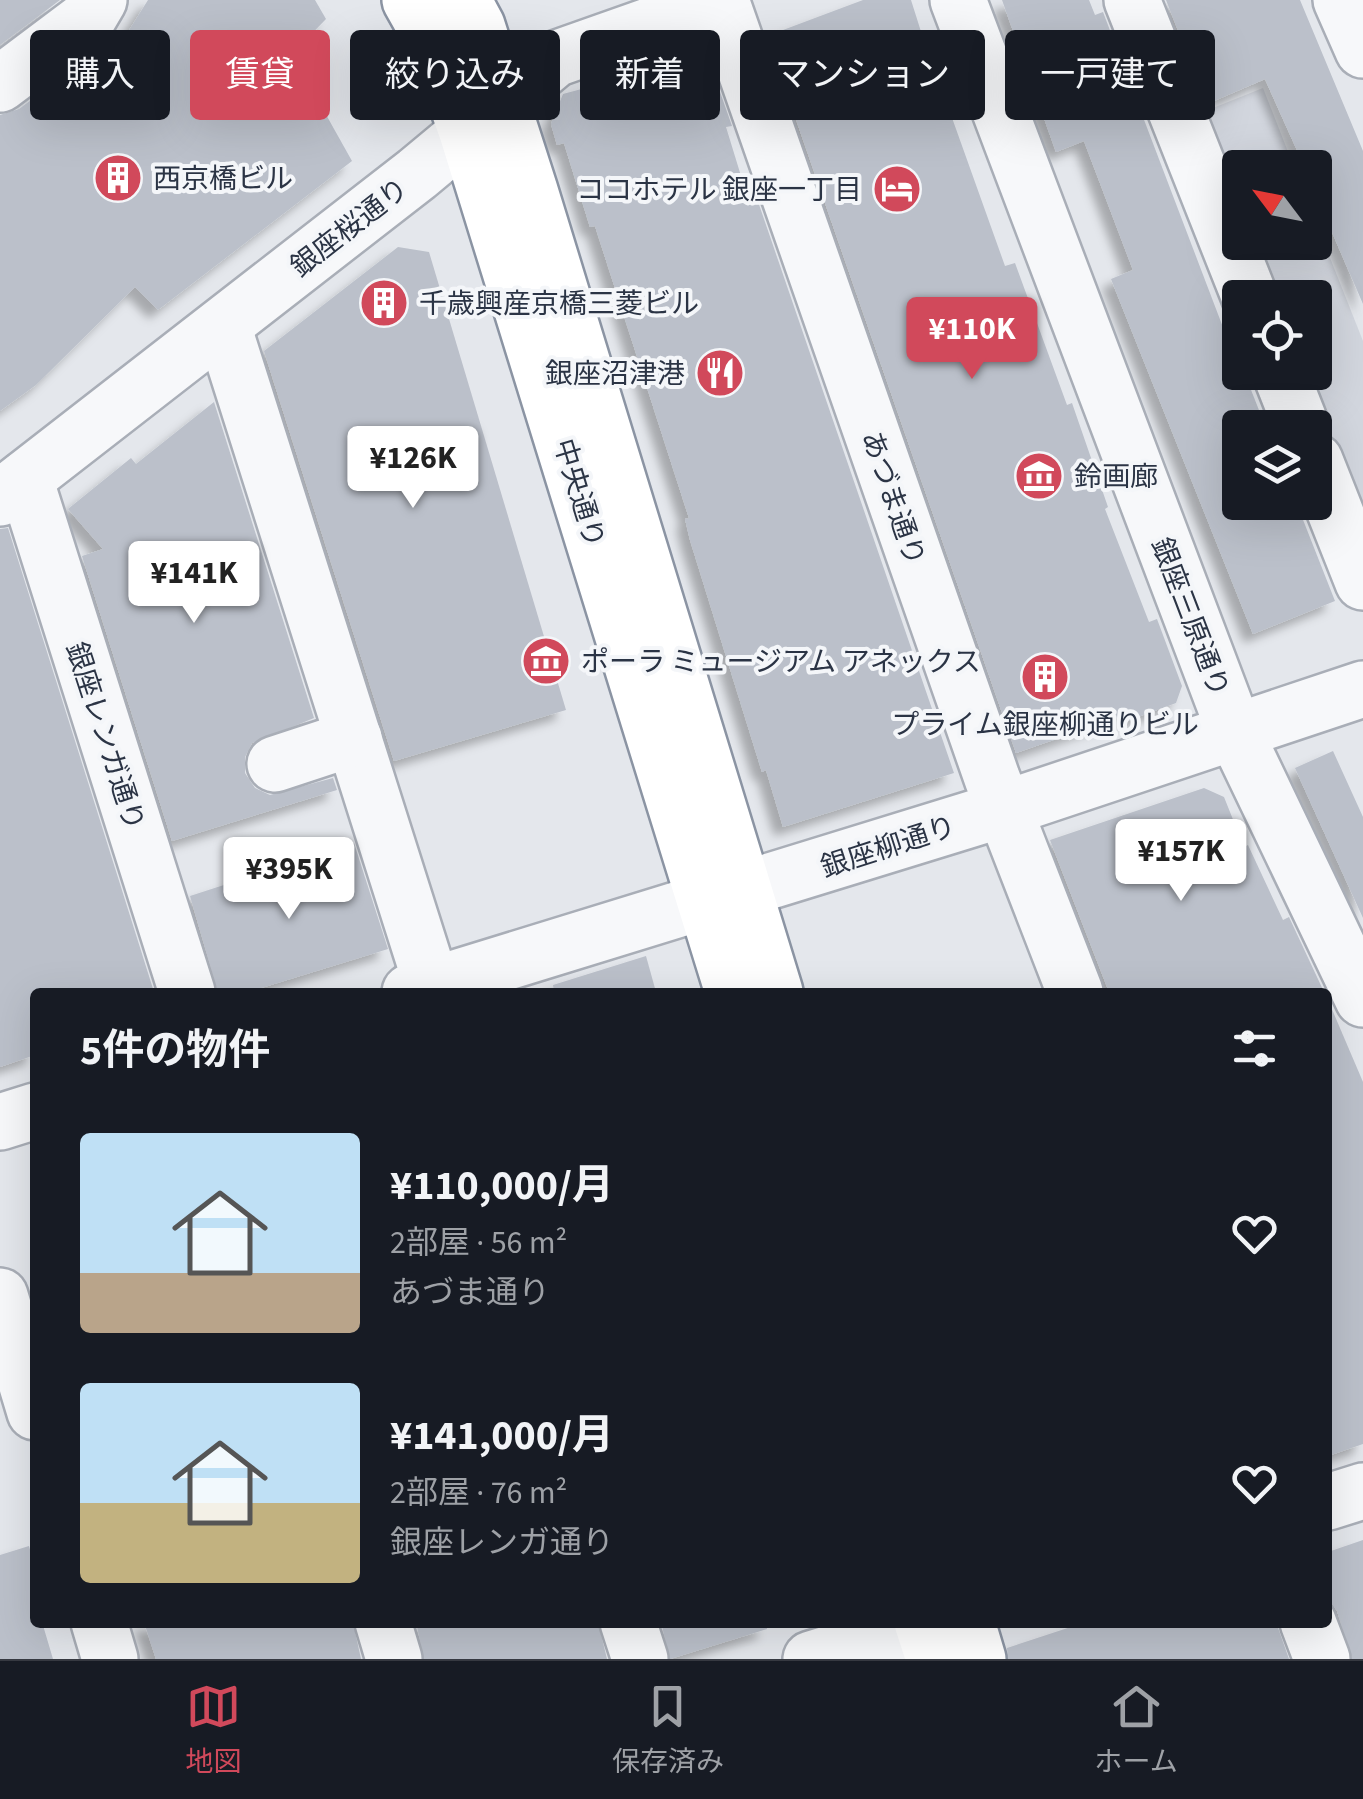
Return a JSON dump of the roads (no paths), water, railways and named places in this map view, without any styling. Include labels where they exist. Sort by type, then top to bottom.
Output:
[{"type":"highway","name":"中央通り","points":[[410,0],[427,30]]},
{"type":"highway","name":"中央通り","points":[[462,0],[477,30]]},
{"type":"highway","name":"中央通り","points":[[486,120],[725,895],[773,988]]},
{"type":"highway","name":"中央通り","points":[[725,895],[733,988]]},
{"type":"highway","points":[[936,1630],[978,1659]]},
{"type":"street","points":[[0,84],[88,17],[99,0]]},
{"type":"street","name":"銀座桜通り","points":[[560,56],[721,0]]},
{"type":"street","name":"あづま通り","points":[[721,0],[1004,809],[1073,988]]},
{"type":"street","name":"銀座三原通り","points":[[958,0],[1235,732],[1363,999]]},
{"type":"street","points":[[1132,0],[1243,280]]},
{"type":"street","points":[[1340,0],[1363,50]]},
{"type":"street","name":"銀座桜通り","points":[[12,488],[481,120]]},
{"type":"street","points":[[223,326],[354,738],[424,988]]},
{"type":"street","name":"銀座レンガ通り","points":[[12,488],[186,988]]},
{"type":"street","points":[[1332,504],[1363,582]]},
{"type":"street","name":"銀座柳通り","points":[[431,988],[1004,809],[1363,689]]},
{"type":"street","points":[[275,764],[354,738]]},
{"type":"street","points":[[0,1122],[30,1113]]},
{"type":"street","points":[[0,1296],[30,1395]]},
{"type":"street","points":[[1332,1501],[1363,1491]]},
{"type":"street","points":[[101,1628],[110,1659]]},
{"type":"street","points":[[385,1628],[394,1659]]},
{"type":"street","points":[[630,1628],[640,1659]]},
{"type":"street","points":[[1310,1628],[1322,1659]]},
{"type":"street","points":[[812,1659],[936,1630]]},
{"type":"place","name":"西京橋ビル","points":[[118,178]]},
{"type":"place","name":"ココホテル 銀座一丁目","points":[[897,189]]},
{"type":"place","name":"千歳興産京橋三菱ビル","points":[[384,303]]},
{"type":"place","name":"銀座沼津港","points":[[720,373]]},
{"type":"place","name":"鈴画廊","points":[[1039,476]]},
{"type":"place","name":"ポーラ ミュージアム アネックス","points":[[546,661]]},
{"type":"place","name":"プライム銀座柳通りビル","points":[[1045,677]]}]
